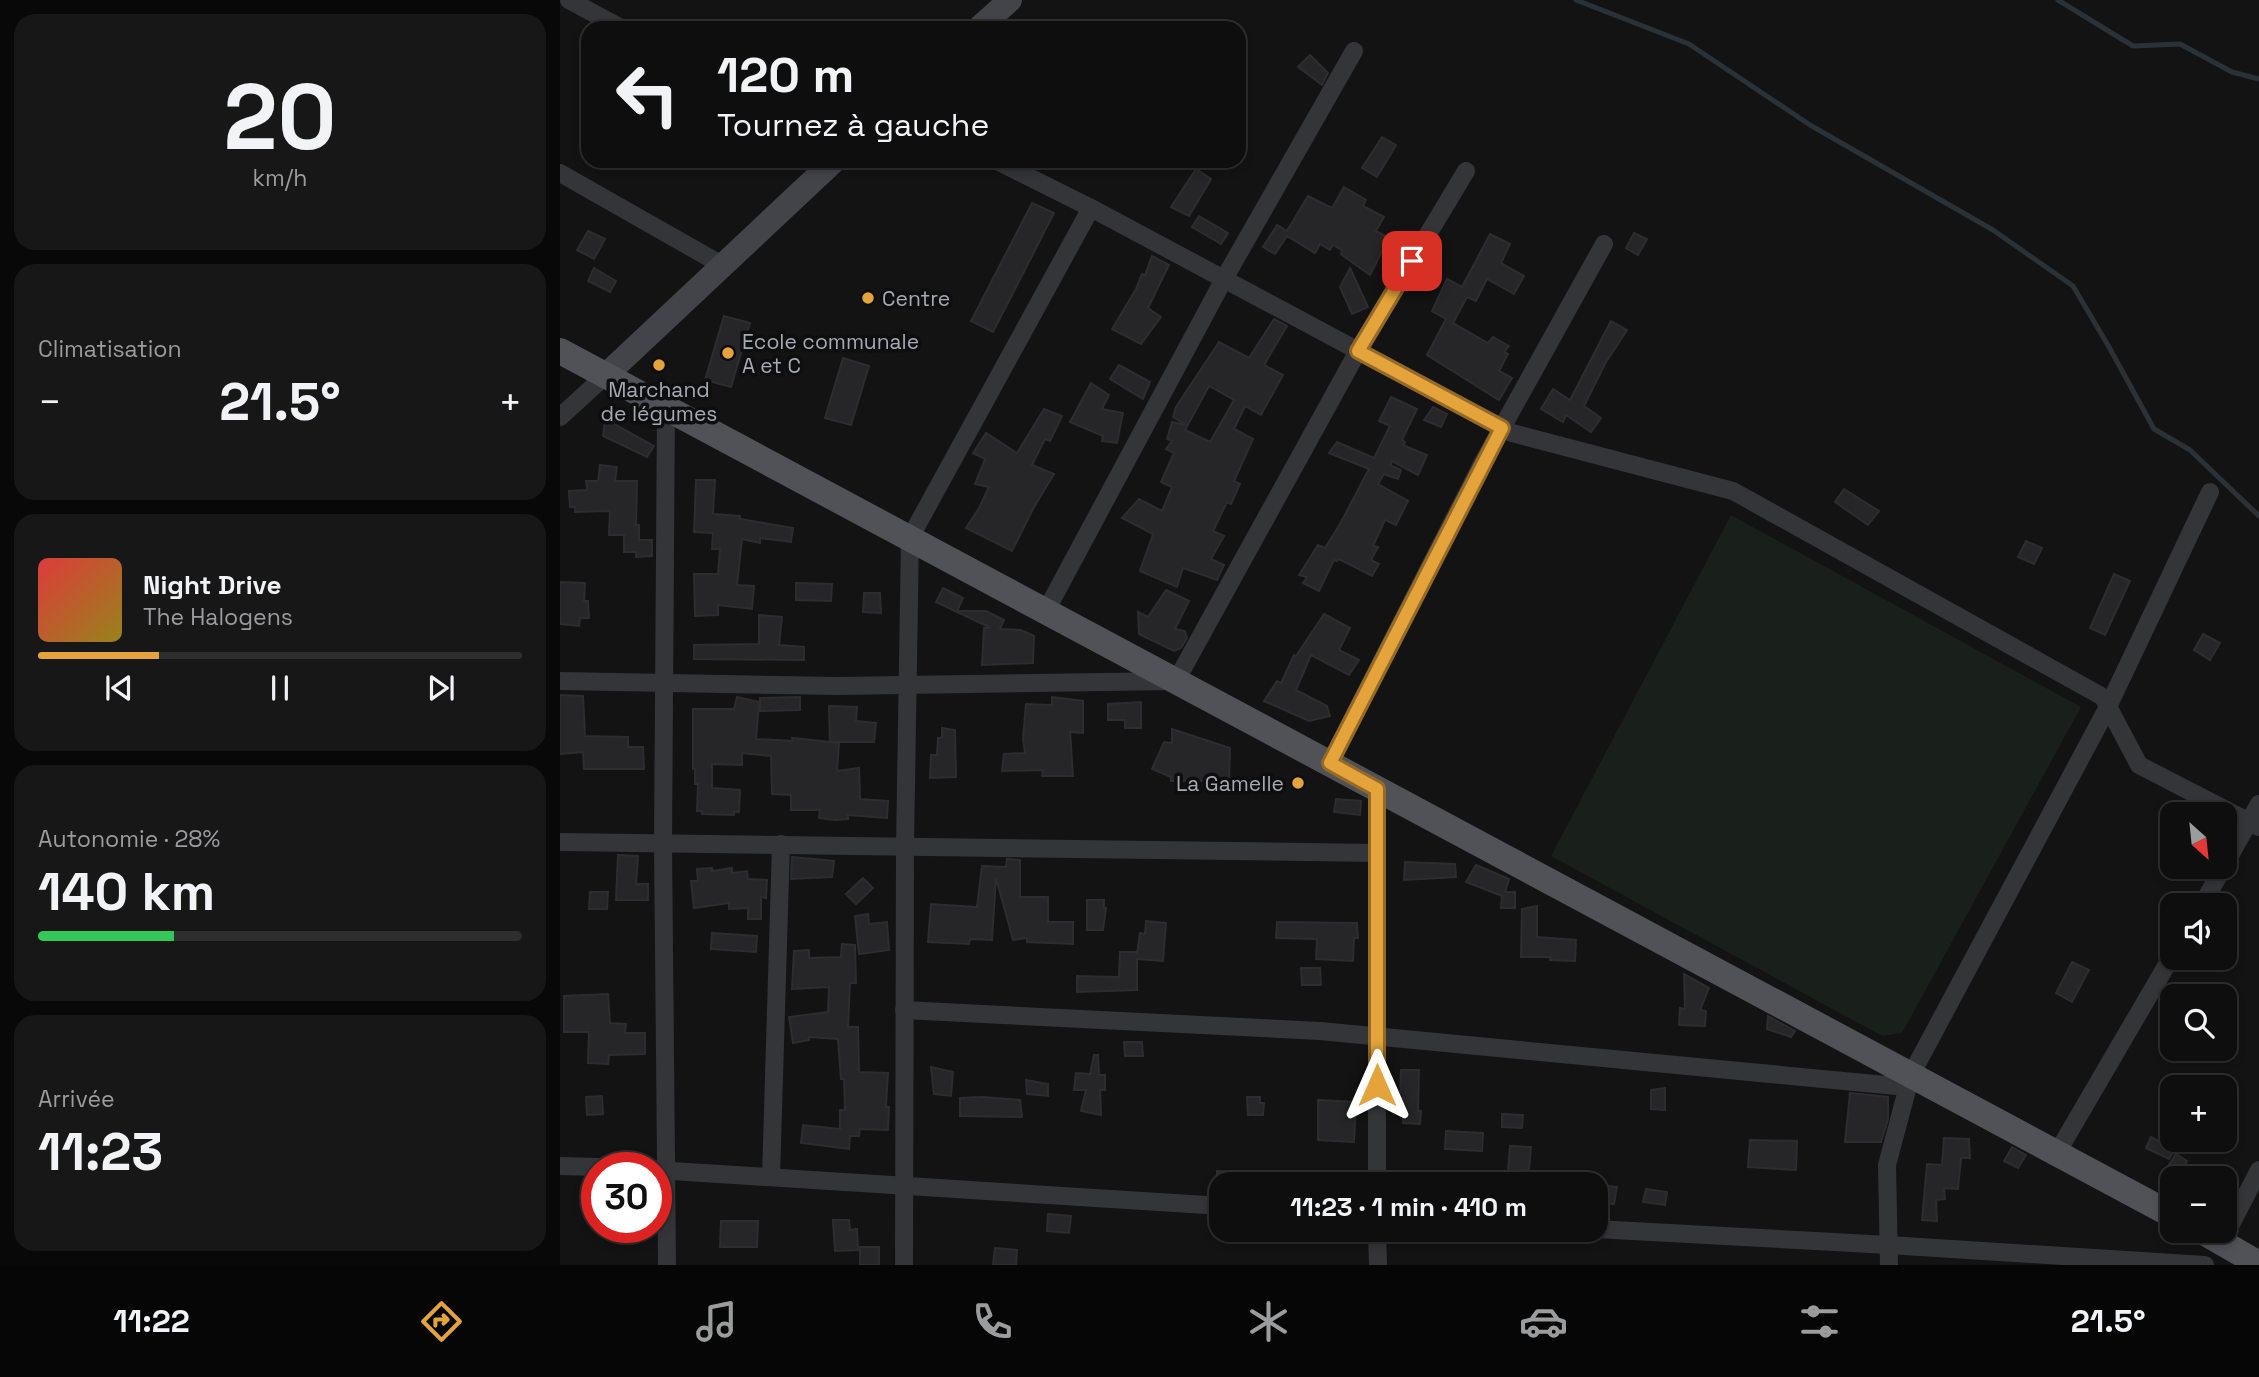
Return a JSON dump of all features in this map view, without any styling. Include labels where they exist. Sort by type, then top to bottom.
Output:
[{"type":"main road","points":[[987,21],[1010,0]]},
{"type":"main road","points":[[606,375],[826,168]]},
{"type":"main road","points":[[560,351],[1330,763],[1909,1081],[2057,1153],[2160,1209]]},
{"type":"main road","points":[[2223,1243],[2259,1264]]},
{"type":"street","points":[[569,0],[608,21]]},
{"type":"street","points":[[1046,611],[1224,279],[1354,51]]},
{"type":"street","points":[[1011,168],[1091,208],[1511,433],[1733,491],[2103,697],[2139,765],[2255,825]]},
{"type":"street","points":[[560,681],[908,685],[1176,681],[1358,351],[1466,171]]},
{"type":"street","points":[[560,173],[722,265]]},
{"type":"street","points":[[904,1265],[905,846],[911,538],[1091,208]]},
{"type":"street","points":[[1330,763],[1502,428],[1604,244]]},
{"type":"street","points":[[560,417],[606,375]]},
{"type":"street","points":[[661,1152],[666,407]]},
{"type":"street","points":[[1889,1265],[1887,1166],[1909,1081],[2108,707],[2210,492]]},
{"type":"street","points":[[1377,789],[1377,1172]]},
{"type":"street","points":[[2210,893],[2255,825],[2259,804]]},
{"type":"street","points":[[560,842],[1377,853]]},
{"type":"street","points":[[771,1177],[781,844]]},
{"type":"street","points":[[2057,1153],[2164,970]]},
{"type":"street","points":[[904,1010],[1377,1035],[1909,1081]]},
{"type":"street","points":[[560,1166],[581,1167]]},
{"type":"street","points":[[2237,1200],[2259,1170]]},
{"type":"street","points":[[672,1171],[1209,1205]]},
{"type":"street","points":[[1608,1231],[2205,1265]]},
{"type":"street","points":[[1377,1242],[1378,1265]]},
{"type":"street","points":[[666,1243],[667,1265]]},
{"type":"shaded area","points":[[1731,515],[2081,707],[1902,1033],[1882,1036],[1551,856]]},
{"type":"building","points":[[1310,55],[1328,73],[1322,85],[1298,67]]},
{"type":"building","points":[[1382,137],[1396,145],[1377,177],[1362,168]]},
{"type":"building","points":[[1196,169],[1211,179],[1189,216],[1171,207]]},
{"type":"building","points":[[1344,187],[1366,200],[1363,206],[1384,217],[1376,231],[1389,238],[1370,275],[1333,245],[1330,250],[1320,244],[1315,253],[1287,236],[1275,254],[1263,247],[1277,225],[1287,231],[1308,196],[1332,208]]},
{"type":"building","points":[[1032,203],[1054,213],[993,332],[971,321]]},
{"type":"building","points":[[1199,216],[1228,233],[1221,244],[1192,227]]},
{"type":"building","points":[[588,231],[605,239],[594,259],[577,250]]},
{"type":"building","points":[[1634,233],[1647,239],[1638,255],[1626,248]]},
{"type":"building","points":[[1490,234],[1510,244],[1501,263],[1524,276],[1514,294],[1487,279],[1476,301],[1467,297],[1453,323],[1488,343],[1493,337],[1509,346],[1504,352],[1508,354],[1499,371],[1512,378],[1499,400],[1427,355],[1446,319],[1432,311],[1447,279],[1462,287]]},
{"type":"building","points":[[1152,256],[1169,265],[1148,308],[1161,317],[1141,344],[1112,329],[1142,274],[1145,275]]},
{"type":"building","points":[[594,268],[616,281],[610,292],[588,281]]},
{"type":"building","points":[[1350,268],[1368,307],[1352,314],[1340,287]]},
{"type":"building","points":[[724,316],[750,323],[731,387],[705,380]]},
{"type":"building","points":[[1274,319],[1287,326],[1264,365],[1283,375],[1261,415],[1245,406],[1234,429],[1253,439],[1234,481],[1240,484],[1231,504],[1227,502],[1213,531],[1224,536],[1211,559],[1224,565],[1217,580],[1183,568],[1177,587],[1140,571],[1153,534],[1122,518],[1139,499],[1162,511],[1172,487],[1161,482],[1174,453],[1166,449],[1172,441],[1167,439],[1172,422],[1186,425],[1173,417],[1176,407],[1219,342],[1249,358]],"holes":[[[1209,386],[1234,400],[1210,442],[1185,430]]]},
{"type":"building","points":[[1611,321],[1627,330],[1606,362],[1584,406],[1601,418],[1591,432],[1566,415],[1563,422],[1541,409],[1553,389],[1570,400]]},
{"type":"building","points":[[843,358],[869,366],[851,425],[825,418]]},
{"type":"building","points":[[1119,365],[1150,382],[1143,399],[1110,379]]},
{"type":"building","points":[[1091,383],[1109,395],[1102,409],[1123,413],[1117,443],[1102,441],[1103,436],[1070,422]]},
{"type":"building","points":[[1391,397],[1417,409],[1402,440],[1405,442],[1403,445],[1427,455],[1418,475],[1392,461],[1390,465],[1401,470],[1398,479],[1384,474],[1378,484],[1408,501],[1396,525],[1385,520],[1373,546],[1378,547],[1371,560],[1379,564],[1372,576],[1339,559],[1334,560],[1319,591],[1303,583],[1307,577],[1299,575],[1318,545],[1325,548],[1369,469],[1329,453],[1337,442],[1374,458],[1390,426],[1379,421]]},
{"type":"building","points":[[1433,407],[1447,414],[1441,427],[1424,420]]},
{"type":"building","points":[[1044,409],[1062,416],[1050,441],[1045,439],[1032,465],[1054,474],[1012,551],[966,528],[989,487],[975,484],[985,459],[973,453],[986,433],[1017,453]]},
{"type":"building","points":[[605,419],[654,446],[647,457],[603,436]]},
{"type":"building","points":[[600,465],[617,467],[615,481],[637,481],[636,525],[639,525],[639,540],[652,540],[652,556],[636,557],[636,552],[624,552],[624,535],[609,535],[610,511],[575,512],[575,507],[570,507],[569,491],[587,490],[586,481],[598,481]]},
{"type":"building","points":[[696,480],[715,480],[713,514],[740,516],[740,519],[793,528],[791,542],[760,538],[760,543],[742,539],[737,585],[754,586],[752,609],[718,605],[718,615],[695,616],[694,574],[718,574],[720,549],[712,549],[713,533],[694,532]]},
{"type":"building","points":[[1844,489],[1879,511],[1868,525],[1835,502]]},
{"type":"building","points":[[2026,541],[2042,548],[2034,564],[2018,557]]},
{"type":"building","points":[[2114,574],[2130,581],[2105,635],[2090,628]]},
{"type":"building","points":[[560,582],[585,583],[584,601],[588,601],[589,618],[580,618],[579,626],[560,624]]},
{"type":"building","points":[[796,583],[832,584],[831,601],[796,600]]},
{"type":"building","points":[[943,588],[963,598],[957,611],[986,611],[1004,620],[1000,629],[1021,630],[1034,636],[1033,663],[982,665],[984,628],[991,628],[936,602]]},
{"type":"building","points":[[1166,590],[1189,601],[1175,629],[1185,631],[1187,638],[1181,648],[1174,651],[1139,634],[1138,612],[1148,617]]},
{"type":"building","points":[[864,593],[880,593],[881,613],[863,612]]},
{"type":"building","points":[[1324,614],[1350,628],[1339,650],[1359,660],[1349,675],[1311,655],[1296,690],[1327,706],[1330,716],[1309,721],[1264,701],[1277,681],[1281,683],[1294,655],[1296,656]]},
{"type":"building","points":[[759,615],[782,617],[779,645],[804,647],[804,660],[694,659],[694,645],[759,644]]},
{"type":"building","points":[[2203,634],[2220,643],[2210,660],[2194,650]]},
{"type":"building","points":[[560,695],[583,696],[585,736],[628,737],[628,747],[643,747],[644,769],[584,769],[583,752],[560,754]]},
{"type":"building","points":[[737,697],[759,702],[756,739],[793,741],[792,738],[839,743],[837,771],[859,768],[860,799],[888,801],[887,818],[848,815],[848,819],[835,820],[819,818],[820,810],[791,810],[791,795],[772,794],[771,756],[742,753],[742,765],[712,764],[712,788],[740,790],[739,812],[734,812],[734,815],[702,814],[702,811],[697,811],[698,784],[695,784],[693,769],[693,709],[734,709]]},
{"type":"building","points":[[800,697],[800,710],[760,711],[760,698]]},
{"type":"building","points":[[1052,697],[1083,701],[1083,733],[1070,732],[1073,776],[1042,776],[1043,770],[1002,771],[1004,754],[1025,753],[1023,739],[1026,704],[1052,705]]},
{"type":"building","points":[[1141,702],[1141,728],[1125,728],[1125,720],[1108,720],[1108,704]]},
{"type":"building","points":[[829,706],[857,707],[856,721],[876,723],[874,742],[830,742]]},
{"type":"building","points":[[942,728],[955,730],[956,777],[930,778],[931,755],[937,755],[938,738],[942,738]]},
{"type":"building","points":[[1172,729],[1230,748],[1229,781],[1171,781],[1171,777],[1152,769],[1164,742],[1172,743]]},
{"type":"building","points":[[1336,799],[1361,801],[1360,815],[1334,812]]},
{"type":"building","points":[[618,855],[638,856],[636,884],[648,884],[648,900],[616,900]]},
{"type":"building","points":[[792,857],[834,861],[832,877],[791,879]]},
{"type":"building","points":[[1007,859],[1020,860],[1020,897],[1048,897],[1048,922],[1073,922],[1073,944],[1027,942],[1027,938],[1013,940],[996,878],[992,940],[970,939],[969,944],[928,942],[931,904],[977,907],[982,866],[1006,867]]},
{"type":"building","points":[[1405,862],[1455,864],[1456,877],[1404,880]]},
{"type":"building","points":[[1476,865],[1509,879],[1505,892],[1515,892],[1515,908],[1501,908],[1502,896],[1466,882]]},
{"type":"building","points":[[712,868],[712,871],[732,868],[732,873],[747,871],[748,879],[767,880],[766,898],[761,897],[761,919],[748,919],[748,908],[729,909],[729,903],[694,908],[691,881],[698,881],[697,869]]},
{"type":"building","points":[[863,878],[873,888],[856,904],[846,894]]},
{"type":"building","points":[[590,892],[608,892],[607,909],[589,909]]},
{"type":"building","points":[[1087,900],[1104,900],[1106,908],[1103,930],[1087,930]]},
{"type":"building","points":[[1537,906],[1537,937],[1576,940],[1575,961],[1550,960],[1551,957],[1521,957],[1522,909]]},
{"type":"building","points":[[868,914],[869,924],[887,922],[889,950],[859,954],[855,916]]},
{"type":"building","points":[[1146,921],[1166,923],[1163,961],[1137,959],[1137,990],[1077,992],[1077,976],[1119,977],[1120,952],[1137,954],[1140,933],[1145,934]]},
{"type":"building","points":[[1277,922],[1357,923],[1358,938],[1354,938],[1353,961],[1316,959],[1317,939],[1276,938]]},
{"type":"building","points":[[712,933],[757,936],[756,952],[711,949]]},
{"type":"building","points":[[842,944],[855,945],[856,983],[850,983],[848,1027],[858,1027],[859,1072],[888,1073],[888,1130],[860,1129],[859,1136],[850,1136],[849,1149],[801,1143],[803,1125],[840,1129],[840,1110],[845,1110],[844,1079],[841,1079],[838,1039],[809,1037],[809,1040],[793,1043],[789,1017],[828,1012],[829,987],[792,989],[794,951],[809,950],[809,958],[841,957]]},
{"type":"building","points":[[2072,962],[2089,970],[2072,1002],[2056,993]]},
{"type":"building","points":[[1301,968],[1320,968],[1321,985],[1302,985]]},
{"type":"building","points":[[1684,974],[1709,988],[1700,1010],[1706,1011],[1705,1026],[1679,1025],[1680,1008],[1685,1009]]},
{"type":"building","points":[[608,994],[610,1023],[626,1024],[625,1033],[645,1033],[645,1054],[609,1055],[608,1064],[588,1063],[589,1032],[564,1032],[564,996]]},
{"type":"building","points":[[1768,1016],[1795,1031],[1791,1037],[1767,1029]]},
{"type":"building","points":[[1124,1042],[1142,1042],[1143,1056],[1125,1056]]},
{"type":"building","points":[[1094,1055],[1098,1055],[1099,1075],[1105,1075],[1105,1090],[1100,1090],[1101,1115],[1081,1111],[1086,1090],[1074,1090],[1076,1073],[1090,1074]]},
{"type":"building","points":[[931,1067],[953,1072],[951,1096],[934,1094]]},
{"type":"building","points":[[1401,1070],[1419,1070],[1420,1124],[1403,1123]]},
{"type":"building","points":[[1026,1080],[1048,1084],[1048,1096],[1027,1094]]},
{"type":"building","points":[[1665,1088],[1665,1110],[1651,1109],[1651,1090]]},
{"type":"building","points":[[1850,1093],[1888,1097],[1888,1119],[1881,1142],[1845,1142]]},
{"type":"building","points":[[602,1096],[603,1114],[587,1115],[586,1097]]},
{"type":"building","points":[[1247,1097],[1260,1097],[1260,1103],[1264,1103],[1263,1115],[1248,1115]]},
{"type":"building","points":[[960,1098],[1020,1100],[1022,1117],[960,1116]]},
{"type":"building","points":[[1318,1100],[1356,1102],[1354,1142],[1318,1140]]},
{"type":"building","points":[[1502,1114],[1523,1115],[1522,1128],[1502,1127]]},
{"type":"building","points":[[1446,1131],[1483,1133],[1482,1151],[1445,1149]]},
{"type":"building","points":[[2151,1137],[2160,1142],[2160,1152],[2173,1152],[2169,1159],[2146,1148]]},
{"type":"building","points":[[1944,1138],[1969,1139],[1970,1158],[1961,1158],[1958,1189],[1944,1188],[1945,1199],[1936,1200],[1937,1221],[1922,1220],[1927,1164],[1942,1165]]},
{"type":"building","points":[[1750,1140],[1797,1141],[1796,1170],[1748,1167]]},
{"type":"building","points":[[1510,1146],[1531,1147],[1529,1170],[1508,1171]]},
{"type":"building","points":[[2012,1147],[2026,1155],[2018,1168],[2004,1161]]},
{"type":"building","points":[[2176,1154],[2187,1161],[2185,1166],[2168,1166]]},
{"type":"building","points":[[1608,1186],[1617,1187],[1614,1204],[1608,1204]]},
{"type":"building","points":[[1646,1189],[1667,1192],[1665,1205],[1643,1202]]},
{"type":"building","points":[[1048,1214],[1071,1216],[1069,1233],[1047,1231]]},
{"type":"building","points":[[833,1220],[849,1220],[850,1230],[857,1229],[858,1250],[835,1251]]},
{"type":"building","points":[[721,1221],[758,1221],[757,1247],[720,1247]]},
{"type":"building","points":[[860,1247],[879,1247],[879,1265],[860,1265]]},
{"type":"building","points":[[995,1248],[1017,1250],[1016,1265],[993,1265]]},
{"type":"waterway","points":[[1576,0],[1689,44],[1810,125],[1993,230],[2073,286],[2154,429],[2190,450],[2259,516]]},
{"type":"waterway","points":[[2058,0],[2133,46],[2180,44],[2232,72],[2259,79]]},
{"type":"place","name":"Centre","points":[[868,298]]},
{"type":"place","name":"Ecole communale A et C","points":[[728,353]]},
{"type":"place","name":"Marchand de légumes","points":[[659,365]]},
{"type":"place","name":"La Gamelle","points":[[1298,783]]},
{"type":"route","points":[[1377,1085],[1377,789],[1330,763],[1502,428],[1358,351],[1412,261]]}]
